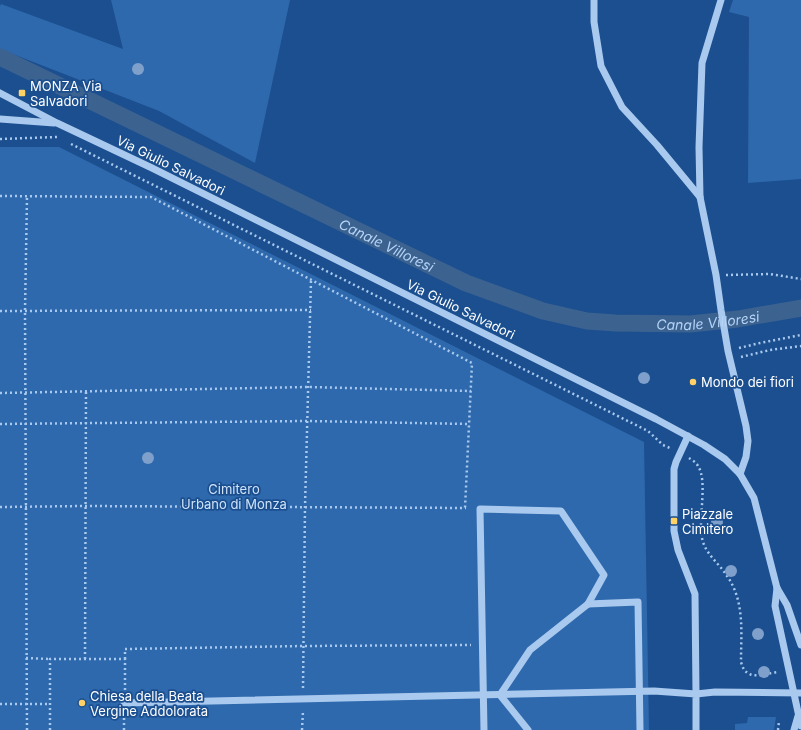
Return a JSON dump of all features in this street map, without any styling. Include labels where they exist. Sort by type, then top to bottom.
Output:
[{"type":"street","points":[[594,0],[594,22],[600,66],[622,107],[657,145],[700,197]]},
{"type":"street","points":[[721,0],[702,63],[699,148],[700,197],[716,275],[720,310],[728,351],[742,407],[748,442],[746,457],[740,474]]},
{"type":"street","name":"Via Giulio Salvadori","points":[[0,93],[57,123],[166,175],[688,436],[725,459],[740,474],[754,498],[777,588],[787,605],[801,645]]},
{"type":"street","name":"Via Giulio Salvadori","points":[[0,119],[57,123]]},
{"type":"street","points":[[688,436],[674,469],[674,531],[678,550],[695,594],[696,730]]},
{"type":"street","points":[[484,730],[480,509],[561,511],[604,575],[588,604],[530,650],[500,695]]},
{"type":"street","name":"Via Giulio Salvadori","points":[[777,588],[775,606],[801,726]]},
{"type":"street","points":[[588,604],[638,602],[640,730]]},
{"type":"street","points":[[124,703],[639,692],[696,694],[715,692],[801,693]]},
{"type":"street","points":[[500,695],[528,730]]},
{"type":"street","points":[[794,730],[798,716]]},
{"type":"path","points":[[0,138],[57,137],[648,431],[663,445],[696,462],[701,473],[702,537],[705,548],[728,576],[740,607],[741,662],[743,668],[745,672],[750,675],[788,670]]},
{"type":"path","points":[[0,196],[151,197],[472,364],[465,508]]},
{"type":"path","points":[[27,197],[25,311],[27,730]]},
{"type":"path","points":[[716,275],[770,274],[801,279]]},
{"type":"path","points":[[302,730],[305,507],[311,280]]},
{"type":"path","points":[[0,311],[311,310]]},
{"type":"path","points":[[728,351],[801,335]]},
{"type":"path","points":[[730,359],[770,350],[801,346]]},
{"type":"path","points":[[0,393],[308,387],[470,391]]},
{"type":"path","points":[[85,659],[86,391]]},
{"type":"path","points":[[0,424],[307,421],[469,424]]},
{"type":"path","points":[[0,507],[85,506],[480,509]]},
{"type":"path","points":[[124,730],[125,649],[483,645]]},
{"type":"path","points":[[26,658],[125,659]]},
{"type":"path","points":[[50,659],[50,730]]},
{"type":"path","points":[[0,704],[50,704]]},
{"type":"path","points":[[778,730],[779,721]]},
{"type":"green space","points":[[111,0],[290,0],[255,163],[159,111],[0,49],[1,4],[123,49]]},
{"type":"green space","points":[[733,0],[801,0],[801,179],[748,183],[749,17],[729,12]]},
{"type":"green space","name":"Cimitero Urbano di Monza","points":[[0,147],[59,147],[644,442],[649,730],[0,730]]},
{"type":"green space","points":[[748,717],[776,717],[774,730],[735,730],[735,724],[747,723]]},
{"type":"waterway","name":"Canale Villoresi","points":[[0,57],[466,283],[543,311],[587,321],[690,324],[738,319],[801,308]]},
{"type":"place","name":"MONZA Via Salvadori","points":[[22,93]]},
{"type":"place","name":"Mondo dei fiori","points":[[693,382]]},
{"type":"place","name":"Piazzale Cimitero","points":[[674,521]]},
{"type":"place","name":"Chiesa della Beata Vergine Addolorata","points":[[82,703]]}]
